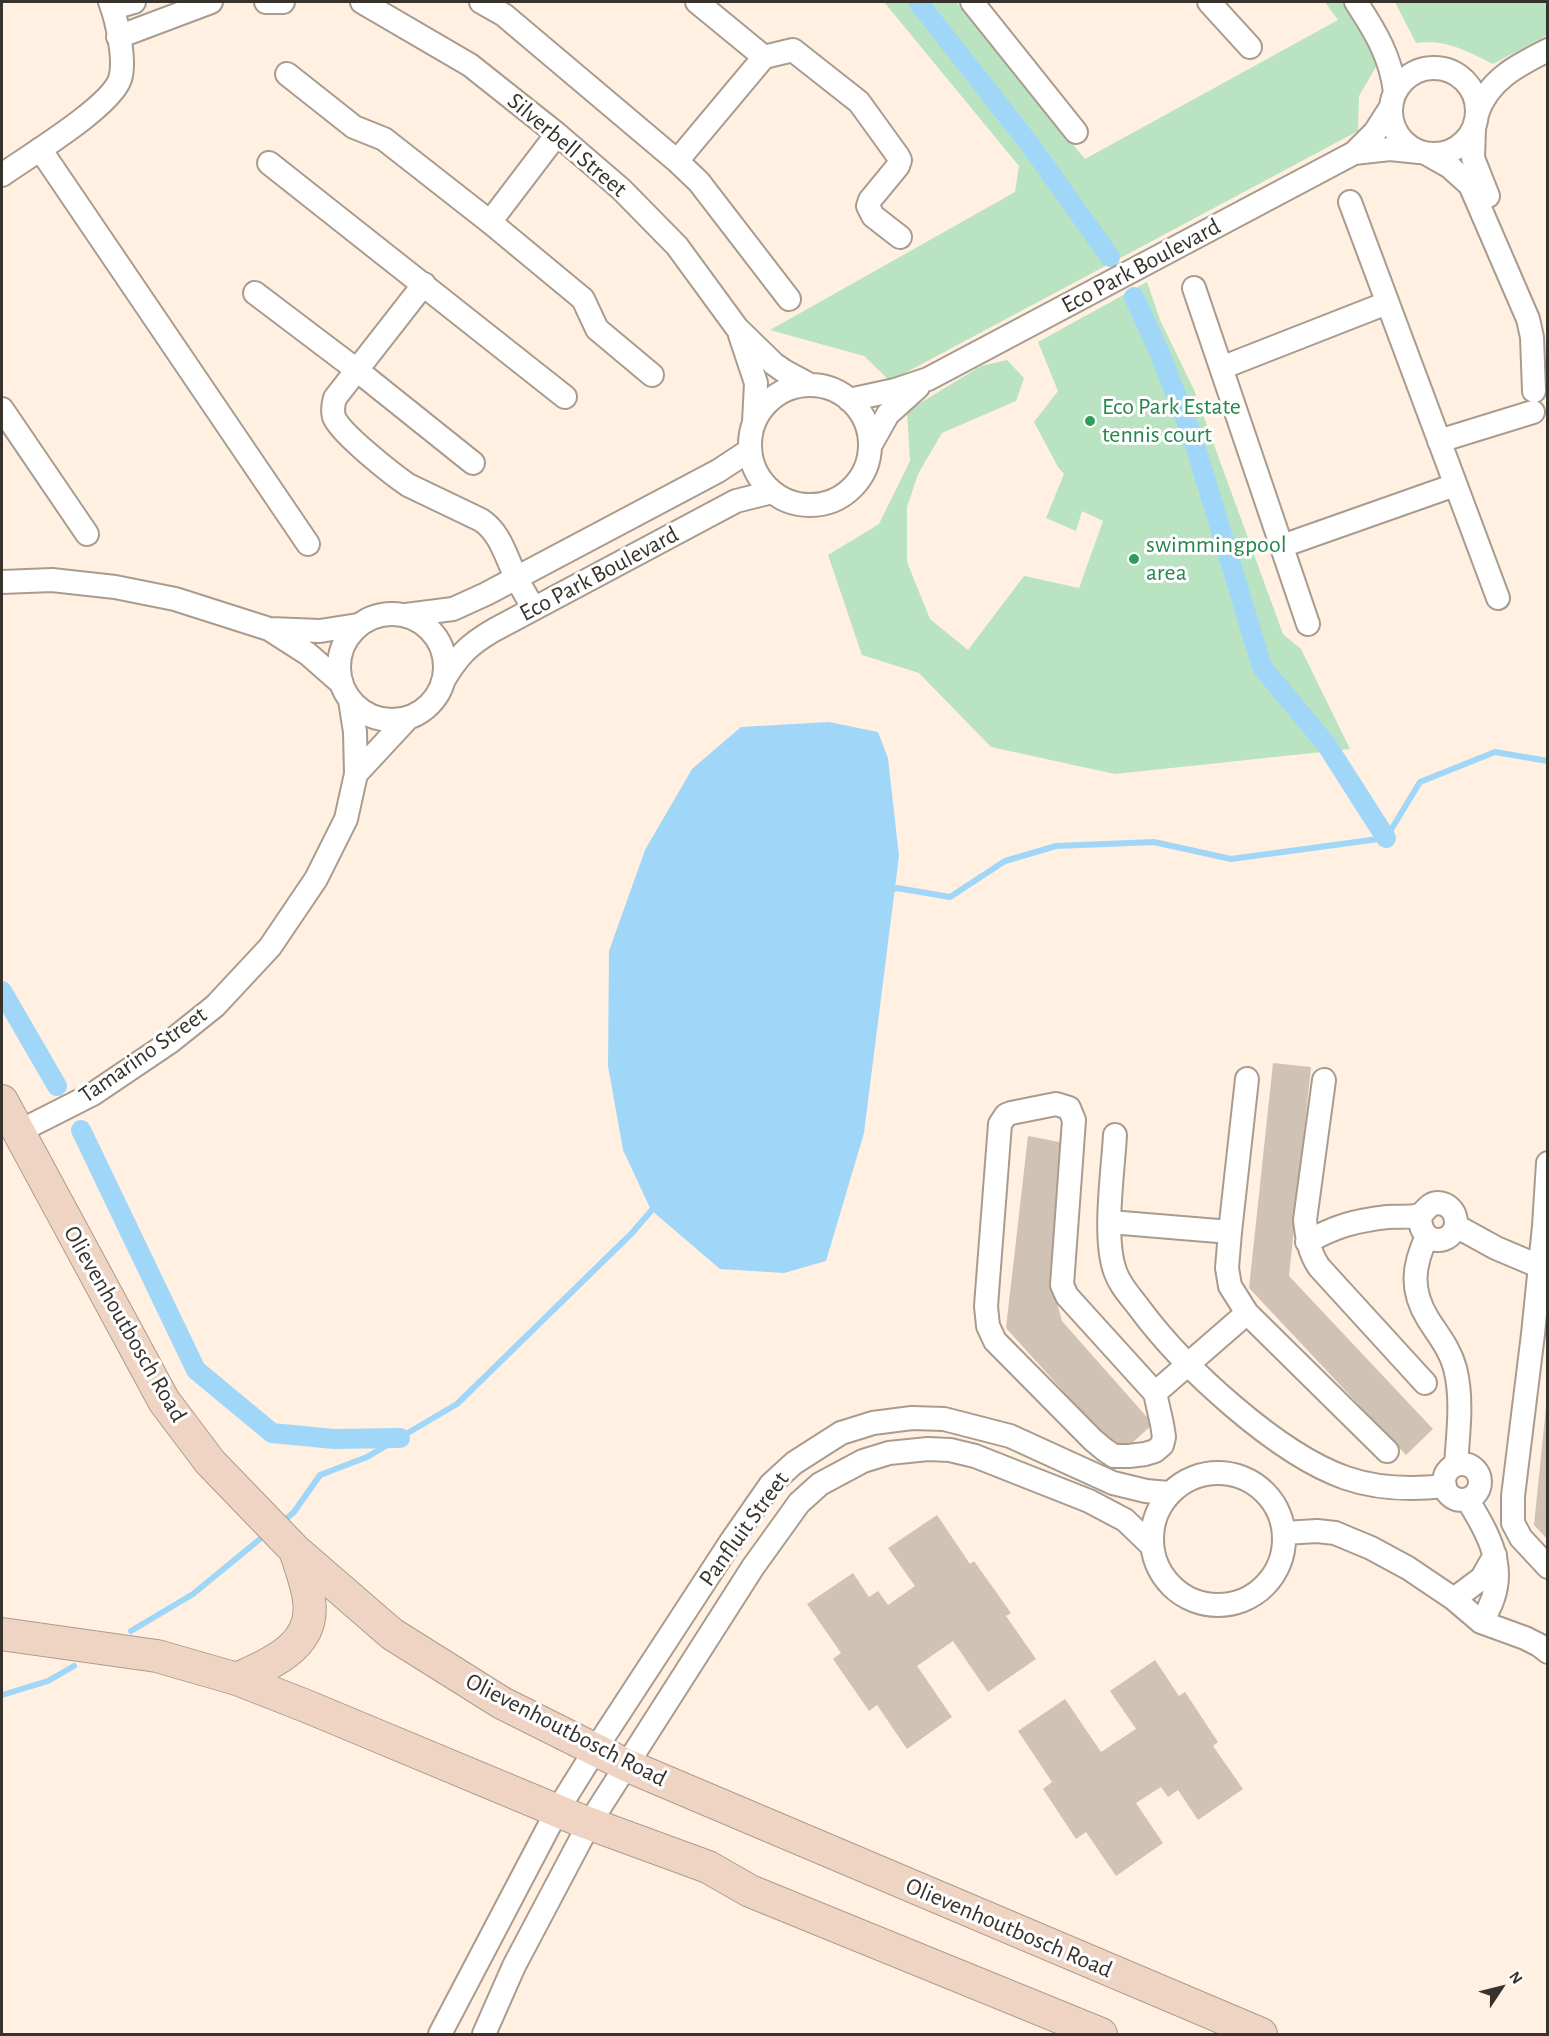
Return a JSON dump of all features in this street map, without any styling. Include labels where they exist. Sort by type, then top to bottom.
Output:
[{"type":"main road","name":"Olievenhoutbosch Road","points":[[2,1101],[164,1401],[210,1462],[295,1550],[392,1634],[502,1703],[626,1765],[1261,2034]]},
{"type":"main road","points":[[237,1679],[282,1658],[295,1647],[306,1629],[309,1600],[295,1550]]},
{"type":"main road","points":[[2,1634],[157,1656],[237,1679],[589,1824],[708,1867],[750,1891],[1101,2034]]},
{"type":"street","points":[[118,37],[210,2]]},
{"type":"street","points":[[266,2],[283,2]]},
{"type":"street","name":"Silverbell Street","points":[[362,2],[470,65],[557,134],[621,189],[677,246],[737,328],[784,371],[810,385]]},
{"type":"street","points":[[481,2],[510,8],[677,160],[715,201],[789,299]]},
{"type":"street","points":[[697,2],[764,57]]},
{"type":"street","points":[[974,2],[1076,132]]},
{"type":"street","points":[[1209,2],[1250,47]]},
{"type":"street","points":[[1356,2],[1373,29],[1390,64],[1392,121],[1397,135],[1407,145],[1450,167],[1470,184],[1528,319],[1532,337],[1541,402],[1439,441]]},
{"type":"street","points":[[2,175],[98,106],[113,90],[120,79],[122,59],[118,37],[119,4]]},
{"type":"street","points":[[1373,29],[1408,62],[1426,69]]},
{"type":"street","points":[[677,160],[764,57],[787,50],[798,52],[859,102],[900,160],[868,206],[873,216],[900,237]]},
{"type":"street","points":[[1393,100],[1402,81],[1413,73],[1441,68],[1469,77],[1510,69],[1548,50]]},
{"type":"street","points":[[1423,153],[1441,154],[1455,149],[1466,141],[1481,101],[1510,69]]},
{"type":"street","points":[[287,74],[354,127],[384,139],[490,222],[583,299],[597,329],[652,375]]},
{"type":"street","points":[[1455,74],[1467,84],[1475,98],[1473,158],[1548,336]]},
{"type":"street","name":"Eco Park Boulevard","points":[[849,400],[895,390],[928,379],[1354,153],[1375,132],[1393,100]]},
{"type":"street","points":[[490,222],[557,134]]},
{"type":"street","points":[[40,149],[309,544]]},
{"type":"street","name":"Eco Park Boulevard","points":[[1354,153],[1390,149],[1423,153]]},
{"type":"street","points":[[269,163],[565,397]]},
{"type":"street","points":[[1350,202],[1498,597]]},
{"type":"street","points":[[424,284],[335,398],[332,409],[334,419],[344,431],[403,481],[491,526],[533,608]]},
{"type":"street","points":[[1194,288],[1308,624]]},
{"type":"street","points":[[255,293],[358,371],[473,463]]},
{"type":"street","points":[[1221,368],[1388,303]]},
{"type":"street","name":"Silverbell Street","points":[[737,328],[756,383],[754,422]]},
{"type":"street","name":"Eco Park Boulevard","points":[[870,446],[888,414],[928,379]]},
{"type":"street","points":[[810,385],[831,389],[849,400],[861,413],[868,429],[870,446],[867,464],[858,481],[836,498],[808,505],[789,501],[772,492],[761,480],[750,450],[754,422],[763,406],[777,395],[793,387],[810,385]]},
{"type":"street","points":[[2,409],[87,534]]},
{"type":"street","name":"Eco Park Boulevard","points":[[406,615],[453,609],[517,578],[718,471],[750,450]]},
{"type":"street","points":[[1282,546],[1455,484]]},
{"type":"street","name":"Eco Park Boulevard","points":[[443,681],[457,658],[477,640],[736,501],[772,492]]},
{"type":"street","points":[[2,582],[51,580],[115,587],[175,599],[269,629],[308,654],[362,711],[376,718],[392,721],[408,718],[424,710],[436,697],[443,681],[445,660],[438,641],[424,625],[406,615],[381,615],[358,625],[320,631],[269,629]]},
{"type":"street","points":[[345,691],[338,667],[341,651],[347,637],[358,625]]},
{"type":"street","name":"Tamarino Street","points":[[18,1132],[93,1094],[170,1042],[215,1005],[270,947],[316,879],[346,819],[356,774],[355,732],[345,691]]},
{"type":"street","points":[[356,774],[408,718]]},
{"type":"street","points":[[1247,1079],[1227,1268],[1230,1286],[1247,1313],[1387,1451]]},
{"type":"street","points":[[1324,1080],[1305,1220],[1311,1256],[1425,1383]]},
{"type":"street","points":[[1056,1104],[1062,1105],[1072,1113],[1074,1120],[1062,1285],[1067,1296],[1155,1393],[1164,1437],[1162,1445],[1145,1454],[1114,1455],[1093,1440],[995,1341],[988,1326],[987,1286],[1000,1124],[1006,1115],[1056,1104]]},
{"type":"street","points":[[1115,1135],[1110,1251],[1115,1272],[1122,1286],[1148,1321],[1227,1400],[1277,1441],[1344,1478],[1383,1487],[1445,1486]]},
{"type":"street","points":[[1548,1163],[1543,1269],[1513,1496],[1513,1523],[1521,1538],[1548,1567]]},
{"type":"street","points":[[1307,1242],[1336,1227],[1367,1220],[1424,1225],[1441,1240],[1453,1232],[1456,1226],[1453,1211],[1440,1203],[1432,1204],[1424,1225],[1415,1269],[1419,1302],[1455,1367],[1458,1387],[1456,1465]]},
{"type":"street","points":[[1110,1222],[1230,1232]]},
{"type":"street","points":[[1456,1226],[1496,1248],[1543,1269]]},
{"type":"street","points":[[1155,1393],[1247,1313]]},
{"type":"street","name":"Panfluit Street","points":[[441,2034],[557,1811],[730,1543],[771,1484],[794,1463],[841,1433],[873,1423],[912,1418],[944,1419],[1010,1436],[1113,1483],[1146,1491],[1169,1493]]},
{"type":"street","name":"Panfluit Street","points":[[483,2034],[514,1966],[589,1824],[753,1567],[799,1503],[819,1484],[863,1461],[888,1453],[928,1449],[950,1450],[975,1456],[1112,1512],[1151,1545]]},
{"type":"street","points":[[1456,1465],[1470,1466],[1479,1477],[1478,1491],[1467,1499],[1460,1500],[1453,1497],[1445,1486],[1446,1473],[1456,1465]]},
{"type":"street","name":"Panfluit Street","points":[[1207,1473],[1229,1473],[1250,1480],[1267,1494],[1278,1512],[1284,1533],[1279,1564],[1262,1589],[1244,1600],[1224,1606],[1203,1604],[1184,1596],[1168,1583],[1157,1566],[1151,1545],[1152,1527],[1158,1508],[1169,1493],[1187,1480],[1207,1473]]},
{"type":"street","points":[[1467,1499],[1483,1524],[1497,1564],[1497,1586],[1492,1603],[1481,1622]]},
{"type":"street","points":[[1284,1533],[1317,1531],[1335,1533],[1371,1548],[1408,1568],[1454,1599],[1481,1622],[1525,1638],[1548,1652]]},
{"type":"street","points":[[1454,1599],[1482,1578],[1495,1555]]},
{"type":"green space","points":[[884,2],[956,2],[1085,159],[1338,20],[1325,2],[1343,2],[1380,60],[1359,96],[1358,131],[890,381],[864,356],[770,330],[1015,192],[1019,166]]},
{"type":"green space","points":[[1395,2],[1547,2],[1547,35],[1493,64],[1447,44],[1416,43]]},
{"type":"green space","points":[[1147,282],[1160,320],[1194,390],[1283,634],[1301,649],[1350,749],[1115,774],[991,747],[919,673],[862,655],[828,555],[879,524],[910,461],[907,411],[981,366],[1007,360],[1024,378],[1016,401],[942,433],[918,474],[907,507],[907,562],[930,619],[968,650],[1024,576],[1079,588],[1103,521],[1082,511],[1076,531],[1046,518],[1064,474],[1034,422],[1058,391],[1038,342]]},
{"type":"water","points":[[829,722],[878,732],[888,758],[899,856],[864,1133],[826,1261],[784,1273],[720,1269],[651,1210],[623,1150],[608,1066],[609,951],[645,850],[692,769],[741,727]]},
{"type":"building","points":[[1273,1063],[1311,1067],[1289,1276],[1433,1429],[1406,1455],[1249,1288]]},
{"type":"building","points":[[1028,1136],[1070,1144],[1056,1299],[1062,1321],[1153,1424],[1120,1454],[1006,1328]]},
{"type":"building","points":[[1546,1407],[1548,1407],[1548,1540],[1534,1525]]},
{"type":"building","points":[[937,1515],[970,1564],[974,1561],[1011,1613],[1006,1616],[1036,1659],[988,1692],[953,1641],[917,1666],[952,1717],[907,1749],[877,1705],[869,1711],[833,1659],[841,1653],[807,1604],[853,1573],[869,1597],[878,1591],[888,1605],[915,1586],[888,1548]]},
{"type":"building","points":[[1155,1660],[1179,1696],[1185,1692],[1218,1742],[1213,1746],[1243,1789],[1198,1820],[1178,1790],[1168,1797],[1161,1787],[1136,1803],[1163,1843],[1116,1876],[1086,1832],[1076,1839],[1043,1789],[1052,1782],[1018,1731],[1065,1699],[1101,1752],[1136,1729],[1110,1691]]},
{"type":"waterway","points":[[918,2],[1028,142],[1110,257]]},
{"type":"waterway","points":[[1134,297],[1160,354],[1193,438],[1262,667],[1326,744],[1386,838]]},
{"type":"waterway","points":[[889,890],[897,888],[950,897],[1005,861],[1056,846],[1154,842],[1231,859],[1386,838],[1420,782],[1495,752],[1548,761]]},
{"type":"waterway","points":[[2,991],[57,1086]]},
{"type":"waterway","points":[[81,1130],[196,1370],[272,1433],[334,1439],[400,1438]]},
{"type":"waterway","points":[[287,1518],[294,1512],[320,1475],[367,1457],[457,1404],[632,1233],[657,1204]]},
{"type":"waterway","points":[[131,1631],[193,1594],[260,1539]]},
{"type":"waterway","points":[[2,1695],[48,1681],[74,1666]]},
{"type":"place","name":"Eco Park Estate tennis court","points":[[1090,421]]},
{"type":"place","name":"swimmingpool area","points":[[1134,559]]}]
